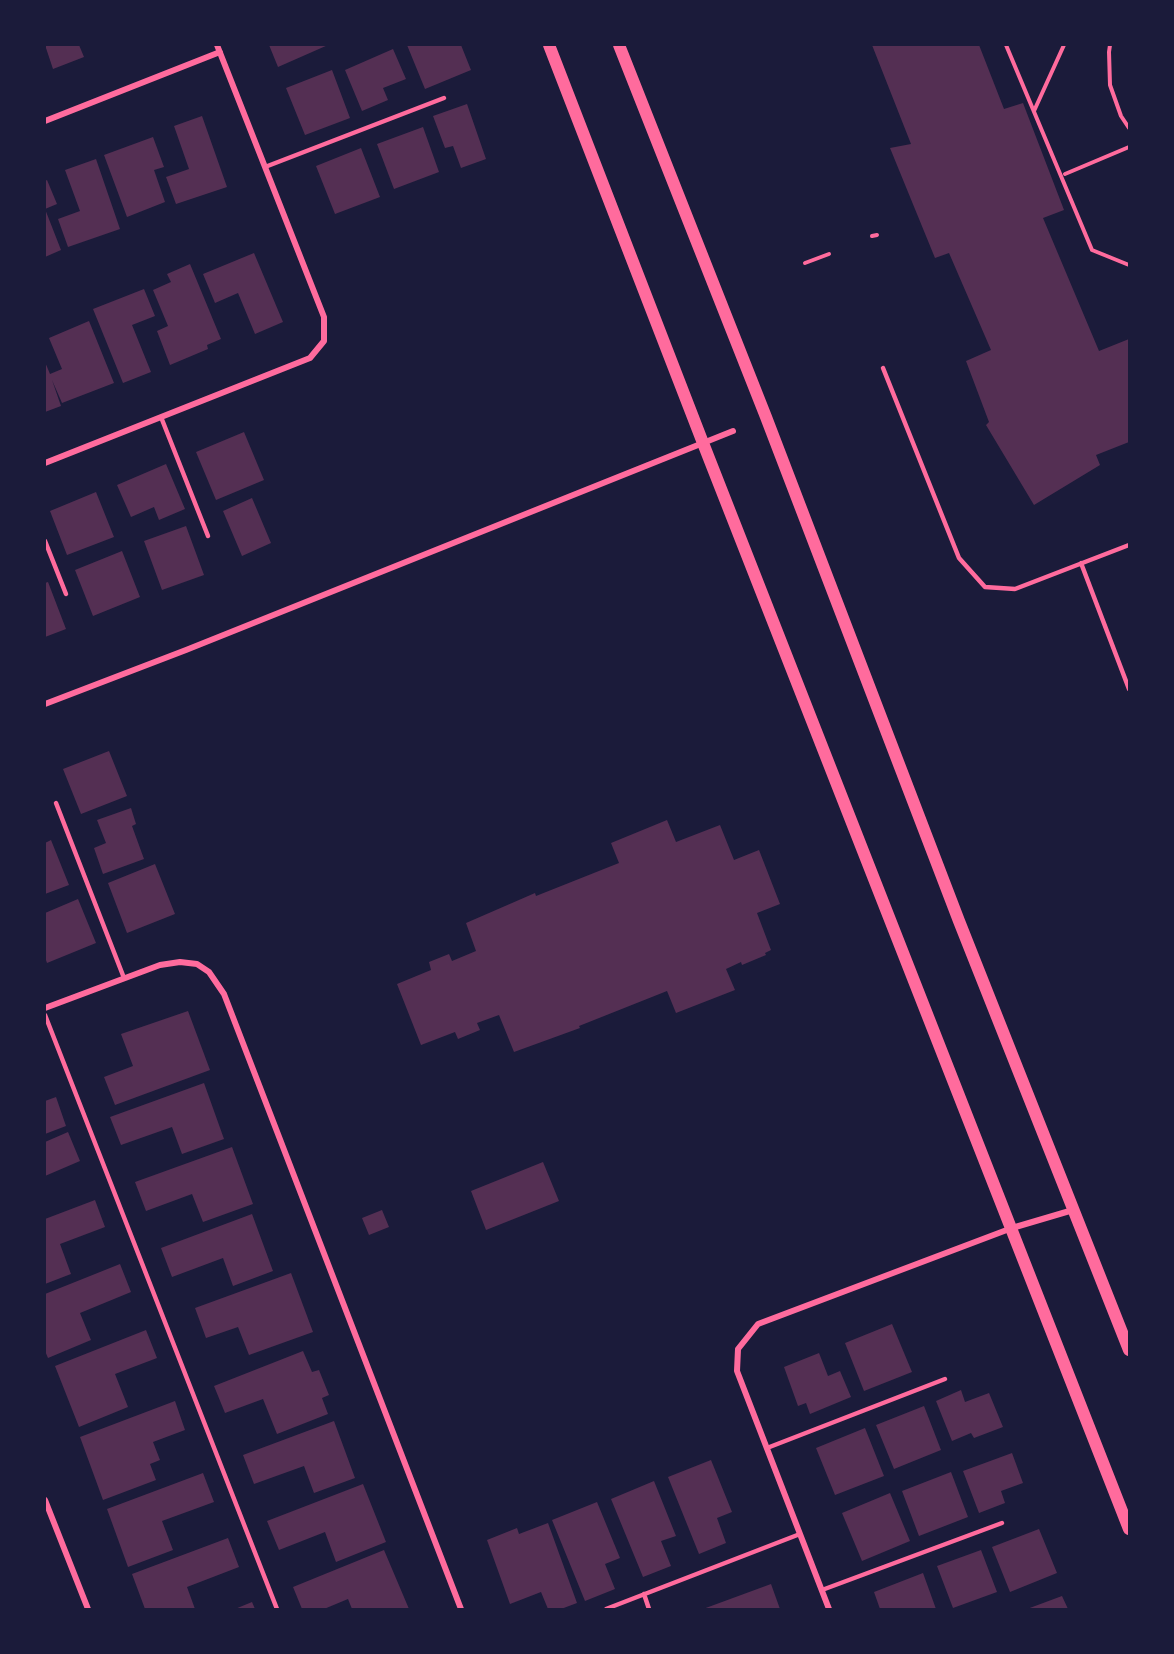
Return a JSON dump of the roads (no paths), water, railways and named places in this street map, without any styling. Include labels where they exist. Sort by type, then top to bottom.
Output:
[{"type":"main road","points":[[549,45],[1129,1529]]},
{"type":"main road","points":[[619,45],[766,417],[959,921],[1129,1350]]},
{"type":"street","points":[[45,121],[219,48],[324,317],[324,341],[310,358],[45,463]]},
{"type":"street","points":[[45,704],[186,650],[733,431]]},
{"type":"street","points":[[45,1008],[160,965],[180,962],[196,964],[208,972],[224,994],[461,1609]]},
{"type":"street","points":[[829,1609],[736,1371],[738,1348],[758,1324],[1012,1228],[1074,1210]]},
{"type":"street","points":[[45,1500],[88,1609]]},
{"type":"lane","points":[[265,167],[444,98]]},
{"type":"lane","points":[[883,368],[959,558],[985,587],[1015,589],[1129,545]]},
{"type":"lane","points":[[161,417],[208,536]]},
{"type":"lane","points":[[45,540],[66,594]]},
{"type":"lane","points":[[1081,563],[1129,689]]},
{"type":"lane","points":[[56,803],[123,978]]},
{"type":"lane","points":[[45,1015],[277,1609]]},
{"type":"lane","points":[[767,1448],[945,1379]]},
{"type":"lane","points":[[822,1590],[1002,1523]]},
{"type":"lane","points":[[606,1609],[800,1534]]},
{"type":"lane","points":[[644,1594],[650,1609]]}]
